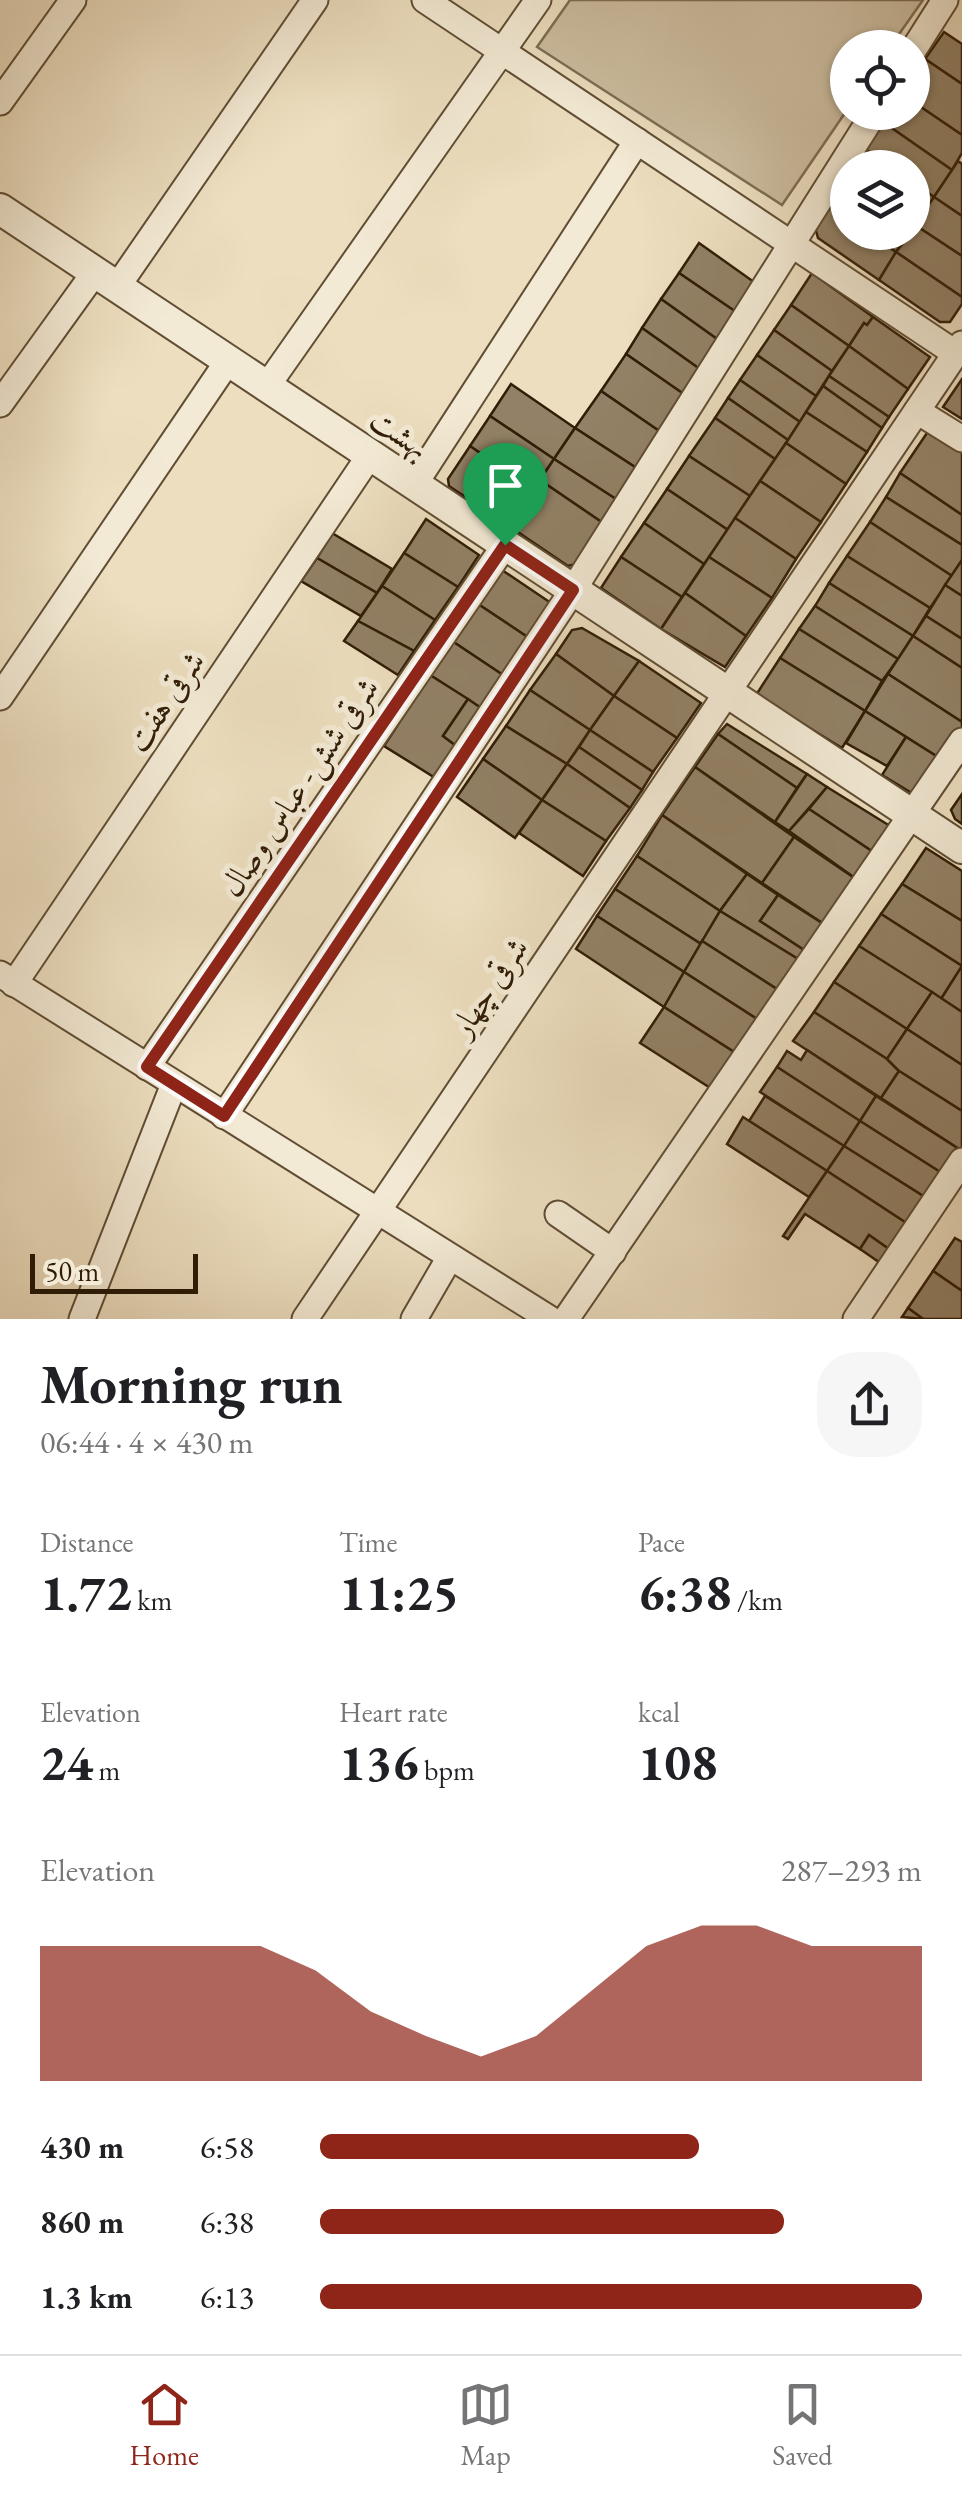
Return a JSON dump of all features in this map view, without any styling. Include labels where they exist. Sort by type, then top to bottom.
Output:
[{"type":"street","points":[[0,102],[73,0]]},
{"type":"street","points":[[0,404],[106,279],[315,0]]},
{"type":"street","points":[[425,0],[792,247],[959,349]]},
{"type":"street","points":[[267,386],[538,0]]},
{"type":"street","points":[[926,30],[944,0]]},
{"type":"street","points":[[224,1116],[573,590],[864,130]]},
{"type":"street","points":[[414,484],[637,141]]},
{"type":"street","name":"بهشت","points":[[0,209],[962,848]]},
{"type":"street","name":"شرقی چهار","points":[[305,1319],[959,349]]},
{"type":"street","points":[[0,697],[228,360]]},
{"type":"street","points":[[917,411],[962,440]]},
{"type":"street","name":"شرقی هفت","points":[[4,978],[370,455]]},
{"type":"street","name":"شرقی شش- عباس وصال","points":[[147,1067],[505,545]]},
{"type":"street","points":[[566,1319],[962,741]]},
{"type":"street","points":[[4,978],[550,1319]]},
{"type":"street","points":[[82,1319],[174,1084]]},
{"type":"street","points":[[856,1319],[962,1160]]},
{"type":"street","points":[[558,1214],[613,1252]]},
{"type":"street","points":[[414,1319],[450,1257]]},
{"type":"shaded area","points":[[570,0],[923,0],[902,30],[830,30],[830,130],[833,130],[782,205],[537,47]]},
{"type":"building","points":[[944,32],[962,44],[962,84],[930,62],[930,52]]},
{"type":"building","points":[[930,62],[962,84],[962,135],[930,113]]},
{"type":"building","points":[[930,113],[962,135],[962,153],[952,170],[930,155],[930,150],[923,150],[894,130],[930,130]]},
{"type":"building","points":[[878,130],[894,130],[923,150],[866,150]]},
{"type":"building","points":[[930,155],[952,170],[934,197],[930,194]]},
{"type":"building","points":[[958,161],[962,164],[962,216],[934,197]]},
{"type":"building","points":[[934,197],[962,216],[962,256],[930,235],[930,203]]},
{"type":"building","points":[[829,205],[830,246],[818,238],[815,227]]},
{"type":"building","points":[[930,235],[962,256],[962,297],[896,252],[930,250]]},
{"type":"building","points":[[699,243],[761,287],[742,316],[679,273]]},
{"type":"building","points":[[835,250],[893,250],[896,252],[879,280]]},
{"type":"building","points":[[896,252],[962,297],[962,304],[950,322],[940,322],[879,280]]},
{"type":"building","points":[[679,273],[742,316],[724,344],[661,299]]},
{"type":"building","points":[[812,273],[873,317],[867,325],[864,323],[849,346],[791,305]]},
{"type":"building","points":[[661,299],[724,344],[704,372],[642,328]]},
{"type":"building","points":[[791,305],[849,346],[832,371],[774,330]]},
{"type":"building","points":[[873,317],[930,357],[908,389],[849,346],[864,323],[867,325]]},
{"type":"building","points":[[642,328],[704,372],[688,397],[626,354]]},
{"type":"building","points":[[774,330],[832,371],[816,396],[757,355]]},
{"type":"building","points":[[849,346],[908,389],[889,417],[829,376]]},
{"type":"building","points":[[626,354],[688,397],[665,435],[601,391]]},
{"type":"building","points":[[757,355],[816,396],[800,422],[740,380]]},
{"type":"building","points":[[829,376],[889,417],[882,428],[823,386]]},
{"type":"building","points":[[962,379],[962,419],[943,407]]},
{"type":"building","points":[[740,380],[800,422],[788,440],[728,398]]},
{"type":"building","points":[[511,384],[575,428],[554,459],[490,416]]},
{"type":"building","points":[[823,386],[882,428],[867,452],[806,412]]},
{"type":"building","points":[[601,391],[665,435],[638,469],[575,428]]},
{"type":"building","points":[[728,398],[788,440],[775,459],[715,418]]},
{"type":"building","points":[[806,412],[867,452],[846,484],[786,443]]},
{"type":"building","points":[[490,416],[554,459],[533,490],[470,446]]},
{"type":"building","points":[[715,418],[775,459],[750,496],[689,456]]},
{"type":"building","points":[[575,428],[638,469],[619,501],[554,459]]},
{"type":"building","points":[[929,430],[962,451],[962,515],[900,473]]},
{"type":"building","points":[[786,443],[846,484],[821,522],[760,481]]},
{"type":"building","points":[[470,446],[533,490],[509,526],[449,486],[448,479]]},
{"type":"building","points":[[689,456],[750,496],[728,530],[667,489]]},
{"type":"building","points":[[554,459],[619,501],[603,523],[540,480]]},
{"type":"building","points":[[900,473],[962,515],[962,545],[886,497]]},
{"type":"building","points":[[540,480],[603,523],[576,564],[568,566],[509,526]]},
{"type":"building","points":[[760,481],[821,522],[796,559],[735,518]]},
{"type":"building","points":[[667,489],[728,530],[704,564],[644,523]]},
{"type":"building","points":[[886,497],[962,545],[962,560],[952,576],[870,522]]},
{"type":"building","points":[[735,518],[796,559],[772,598],[709,557]]},
{"type":"building","points":[[426,519],[479,555],[458,587],[404,553]]},
{"type":"building","points":[[870,522],[952,576],[930,608],[847,556]]},
{"type":"building","points":[[644,523],[704,564],[682,597],[621,557]]},
{"type":"building","points":[[332,533],[392,569],[377,593],[317,558]]},
{"type":"building","points":[[404,553],[458,587],[435,620],[382,586]]},
{"type":"building","points":[[847,556],[930,608],[913,636],[829,583]]},
{"type":"building","points":[[621,557],[682,597],[661,629],[601,588]]},
{"type":"building","points":[[709,557],[772,598],[746,636],[685,593]]},
{"type":"building","points":[[317,558],[377,593],[361,616],[301,581]]},
{"type":"building","points":[[962,560],[962,596],[945,585]]},
{"type":"building","points":[[502,570],[554,605],[532,640],[478,604]]},
{"type":"building","points":[[829,583],[913,636],[898,659],[815,606]]},
{"type":"building","points":[[945,585],[962,596],[962,639],[926,616]]},
{"type":"building","points":[[382,586],[435,620],[414,651],[358,621]]},
{"type":"building","points":[[685,593],[746,636],[725,667],[661,629]]},
{"type":"building","points":[[478,604],[532,640],[506,677],[452,641]]},
{"type":"building","points":[[815,606],[898,659],[882,681],[799,629]]},
{"type":"building","points":[[926,616],[962,639],[962,668],[913,636]]},
{"type":"building","points":[[358,621],[414,651],[398,675],[344,641]]},
{"type":"building","points":[[582,628],[639,661],[614,696],[556,654],[572,630]]},
{"type":"building","points":[[799,629],[882,681],[865,711],[780,658]]},
{"type":"building","points":[[913,636],[962,668],[962,722],[888,674]]},
{"type":"building","points":[[452,641],[506,677],[484,710],[430,675]]},
{"type":"building","points":[[556,654],[614,696],[590,730],[530,690]]},
{"type":"building","points":[[780,658],[865,711],[842,748],[756,695]]},
{"type":"building","points":[[639,661],[701,703],[677,738],[614,696]]},
{"type":"building","points":[[888,674],[962,722],[962,744],[949,764],[865,711]]},
{"type":"building","points":[[430,675],[468,699],[443,736],[459,748],[437,779],[384,746]]},
{"type":"building","points":[[530,690],[590,730],[567,764],[506,726]]},
{"type":"building","points":[[614,696],[677,738],[653,772],[590,730]]},
{"type":"building","points":[[468,699],[484,710],[459,748],[443,736]]},
{"type":"building","points":[[865,711],[906,737],[887,766],[846,743]]},
{"type":"building","points":[[727,724],[807,774],[797,788],[718,734]]},
{"type":"building","points":[[506,726],[567,764],[542,800],[483,759]]},
{"type":"building","points":[[590,730],[653,772],[642,790],[579,747]]},
{"type":"building","points":[[718,734],[797,788],[775,822],[695,767]]},
{"type":"building","points":[[906,737],[949,764],[925,801],[882,775]]},
{"type":"building","points":[[579,747],[642,790],[630,808],[567,764]]},
{"type":"building","points":[[483,759],[542,800],[515,838],[457,797]]},
{"type":"building","points":[[567,764],[630,808],[606,841],[542,800]]},
{"type":"building","points":[[695,767],[794,837],[762,883],[662,815]]},
{"type":"building","points":[[807,774],[827,787],[789,831],[775,822]]},
{"type":"building","points":[[827,787],[903,834],[885,860],[809,809]]},
{"type":"building","points":[[962,794],[962,824],[951,810]]},
{"type":"building","points":[[542,800],[606,841],[583,876],[519,833]]},
{"type":"building","points":[[809,809],[885,860],[869,888],[789,831]]},
{"type":"building","points":[[662,815],[747,874],[720,911],[637,856]]},
{"type":"building","points":[[794,837],[869,888],[836,932],[762,883]]},
{"type":"building","points":[[926,848],[962,871],[962,921],[902,884]]},
{"type":"building","points":[[637,856],[720,911],[701,944],[615,889]]},
{"type":"building","points":[[747,874],[778,895],[760,921],[818,959],[811,967],[720,911]]},
{"type":"building","points":[[902,884],[962,921],[962,966],[881,914]]},
{"type":"building","points":[[615,889],[701,944],[684,972],[597,916]]},
{"type":"building","points":[[778,895],[836,932],[818,959],[760,921]]},
{"type":"building","points":[[720,911],[811,967],[791,998],[702,941]]},
{"type":"building","points":[[881,914],[962,966],[941,999],[859,946]]},
{"type":"building","points":[[597,916],[684,972],[664,1007],[576,949]]},
{"type":"building","points":[[702,941],[791,998],[771,1028],[684,972]]},
{"type":"building","points":[[859,946],[932,992],[907,1029],[834,982]]},
{"type":"building","points":[[962,966],[962,1012],[941,999]]},
{"type":"building","points":[[684,972],[771,1028],[748,1061],[664,1007]]},
{"type":"building","points":[[834,982],[907,1029],[887,1059],[814,1012]]},
{"type":"building","points":[[932,992],[962,1012],[962,1065],[907,1029]]},
{"type":"building","points":[[664,1007],[748,1061],[726,1098],[640,1043]]},
{"type":"building","points":[[814,1012],[887,1059],[899,1071],[881,1098],[793,1041]]},
{"type":"building","points":[[907,1029],[962,1065],[962,1111],[899,1071],[887,1059]]},
{"type":"building","points":[[807,1050],[876,1096],[860,1121],[777,1067],[787,1051],[801,1060]]},
{"type":"building","points":[[777,1067],[860,1121],[844,1146],[760,1092]]},
{"type":"building","points":[[899,1071],[962,1111],[962,1151],[881,1098]]},
{"type":"building","points":[[765,1096],[844,1146],[827,1171],[749,1121]]},
{"type":"building","points":[[876,1096],[962,1151],[948,1177],[860,1121]]},
{"type":"building","points":[[743,1117],[827,1171],[809,1197],[727,1144]]},
{"type":"building","points":[[860,1121],[948,1177],[931,1201],[844,1146]]},
{"type":"building","points":[[844,1146],[931,1201],[914,1228],[827,1171]]},
{"type":"building","points":[[827,1171],[914,1228],[896,1254],[869,1235],[860,1249],[805,1214],[788,1239],[783,1236]]},
{"type":"building","points":[[869,1235],[896,1254],[886,1267],[860,1249]]},
{"type":"building","points":[[955,1238],[962,1242],[962,1291],[933,1271]]},
{"type":"building","points":[[933,1271],[962,1291],[962,1319],[923,1319],[908,1308]]},
{"type":"building","points":[[908,1308],[923,1319],[902,1317]]},
{"type":"route","points":[[505,545],[573,590],[224,1116],[147,1067],[505,545]]}]
